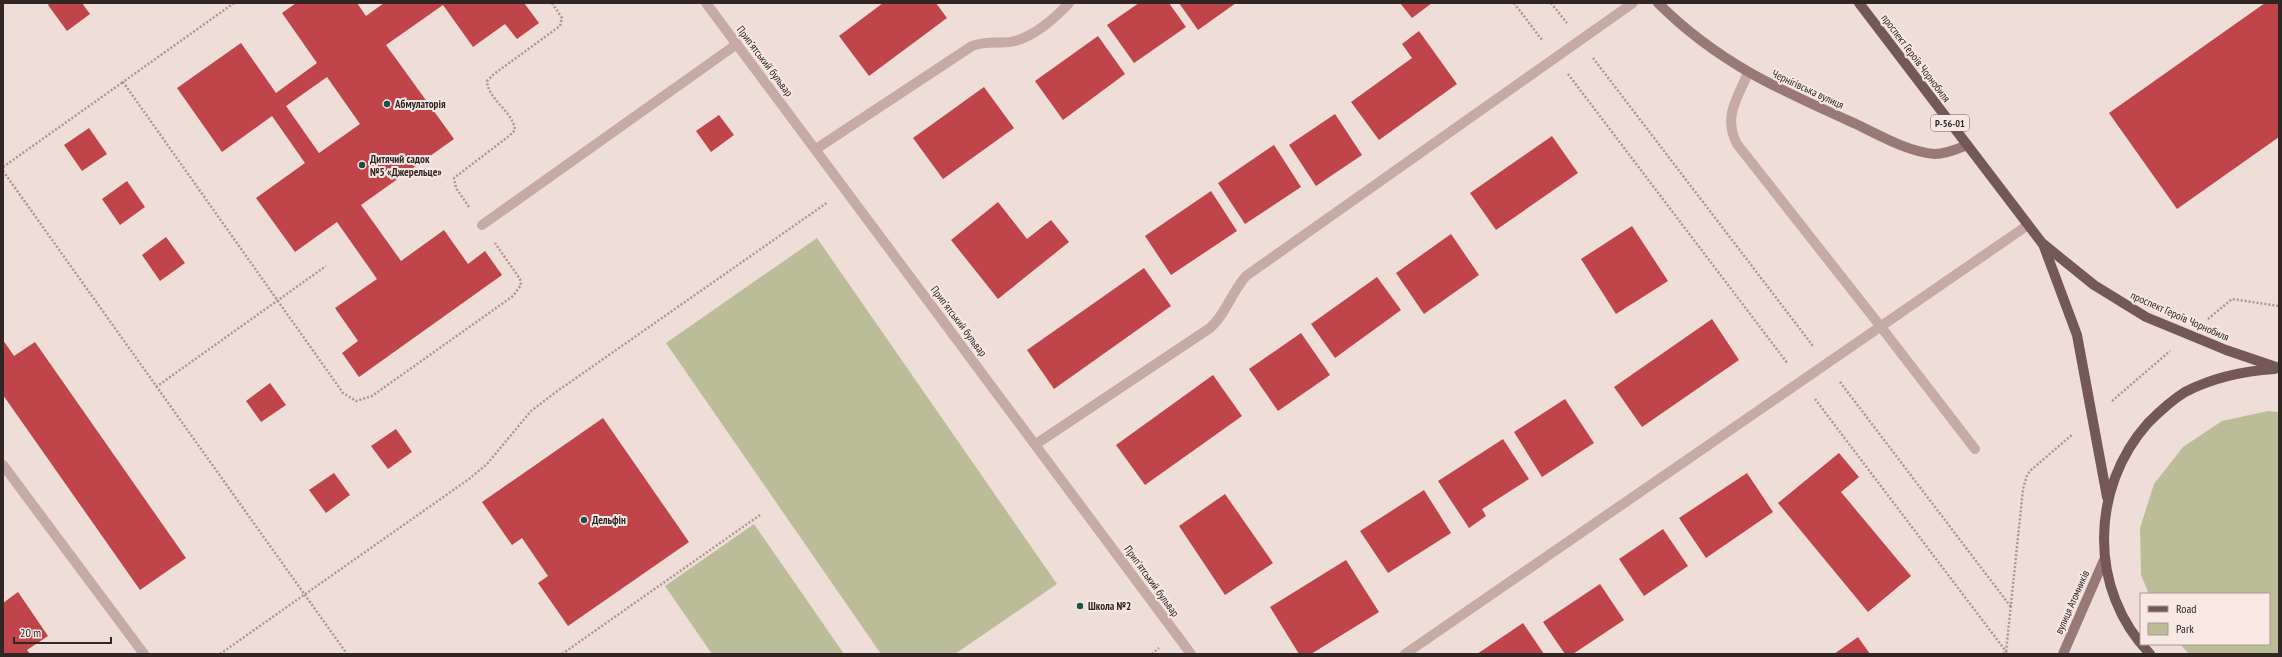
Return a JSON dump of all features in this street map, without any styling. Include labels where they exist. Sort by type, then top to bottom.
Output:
[{"type":"main road","name":"проспект Героїв Чорнобиля","points":[[1859,3],[2042,243],[2094,284],[2146,317],[2188,335],[2279,368]]},
{"type":"main road","name":"проспект Героїв Чорнобиля","points":[[2042,243],[2077,335],[2108,498]]},
{"type":"main road","points":[[2140,644],[2123,618],[2111,590],[2104,560],[2103,529],[2108,498],[2118,467],[2135,438],[2158,413],[2184,393],[2214,378],[2247,370],[2279,368]]},
{"type":"main road","points":[[2141,645],[2150,654]]},
{"type":"street","name":"Припʼятський бульвар","points":[[706,3],[1191,654]]},
{"type":"street","points":[[816,149],[972,46],[985,41],[1015,41],[1025,37],[1051,21],[1069,3]]},
{"type":"street","points":[[1036,444],[1210,328],[1218,321],[1232,294],[1246,276],[1633,3]]},
{"type":"street","name":"Чернігівська вулиця","points":[[1658,3],[1693,36],[1748,73],[1773,87],[1872,132],[1921,151],[1936,154],[1967,145]]},
{"type":"street","points":[[482,225],[737,44]]},
{"type":"street","points":[[1748,73],[1730,118],[1731,134],[1736,144],[1881,327],[1975,449]]},
{"type":"street","points":[[1405,654],[2028,225]]},
{"type":"street","points":[[3,465],[144,654]]},
{"type":"street","name":"вулиця Атомників","points":[[2063,654],[2104,560]]},
{"type":"path","points":[[3,167],[234,3]]},
{"type":"path","points":[[123,82],[343,393],[356,401],[363,400],[449,341],[518,290],[521,285],[520,279],[456,188],[454,178],[515,130],[512,122],[490,90],[487,81],[494,74],[560,26],[562,18],[552,3]]},
{"type":"path","points":[[1514,3],[2006,653]]},
{"type":"path","points":[[1551,3],[2011,607]]},
{"type":"path","points":[[3,171],[347,654]]},
{"type":"path","points":[[3,180],[7,177]]},
{"type":"path","points":[[220,654],[469,479],[487,464],[531,411],[556,392],[846,189]]},
{"type":"path","points":[[156,387],[326,266]]},
{"type":"path","points":[[562,654],[760,515]]},
{"type":"green space","points":[[817,238],[1057,584],[955,654],[881,654],[666,343]]},
{"type":"green space","points":[[2268,411],[2279,412],[2279,654],[2189,654],[2181,645],[2270,645],[2270,593],[2149,593],[2141,575],[2140,528],[2154,484],[2183,447],[2222,421]]},
{"type":"green space","points":[[754,524],[844,654],[712,654],[665,586]]},
{"type":"building","points":[[50,3],[82,3],[90,14],[67,31],[48,5]]},
{"type":"building","points":[[296,3],[357,3],[366,16],[384,3],[524,3],[539,23],[517,39],[505,24],[473,47],[443,5],[386,45],[454,139],[361,205],[401,261],[444,230],[468,264],[485,251],[502,275],[359,377],[342,353],[358,341],[335,308],[377,279],[337,222],[295,252],[256,198],[305,163],[272,116],[222,152],[177,88],[241,43],[276,93],[317,63],[282,13]],"holes":[[[327,77],[360,124],[319,153],[286,106]]]},
{"type":"building","points":[[883,3],[936,3],[947,18],[869,76],[839,36]]},
{"type":"building","points":[[1139,3],[1169,3],[1186,27],[1134,63],[1107,25]]},
{"type":"building","points":[[1179,3],[1236,3],[1198,30]]},
{"type":"building","points":[[1400,3],[1432,3],[1412,18]]},
{"type":"building","points":[[2265,3],[2279,3],[2279,137],[2177,209],[2109,113]]},
{"type":"building","points":[[1419,31],[1457,84],[1379,140],[1351,102],[1412,58],[1402,44]]},
{"type":"building","points":[[1098,36],[1125,74],[1063,120],[1035,81]]},
{"type":"building","points":[[984,87],[1014,128],[943,179],[913,138]]},
{"type":"building","points":[[1335,114],[1362,155],[1316,186],[1289,145]]},
{"type":"building","points":[[719,115],[734,135],[711,152],[696,131]]},
{"type":"building","points":[[89,128],[107,154],[82,171],[64,145]]},
{"type":"building","points":[[1552,136],[1578,173],[1496,230],[1470,193]]},
{"type":"building","points":[[1274,145],[1301,187],[1245,224],[1218,183]]},
{"type":"building","points":[[127,181],[145,207],[120,225],[102,199]]},
{"type":"building","points":[[1211,191],[1237,231],[1171,275],[1145,236]]},
{"type":"building","points":[[998,202],[1027,239],[1051,220],[1069,242],[998,299],[951,240]]},
{"type":"building","points":[[1632,226],[1668,281],[1616,314],[1581,259]]},
{"type":"building","points":[[1451,234],[1479,275],[1424,314],[1396,273]]},
{"type":"building","points":[[166,237],[185,263],[160,281],[142,255]]},
{"type":"building","points":[[1144,268],[1171,306],[1054,389],[1027,350]]},
{"type":"building","points":[[1377,277],[1401,310],[1335,358],[1311,324]]},
{"type":"building","points":[[1712,319],[1739,360],[1642,427],[1614,387]]},
{"type":"building","points":[[1301,333],[1330,375],[1278,411],[1249,369]]},
{"type":"building","points":[[3,340],[14,356],[35,342],[186,558],[140,590],[3,395]]},
{"type":"building","points":[[1213,375],[1242,416],[1145,485],[1116,445]]},
{"type":"building","points":[[270,383],[286,405],[261,422],[246,401]]},
{"type":"building","points":[[1565,399],[1594,443],[1542,477],[1514,432]]},
{"type":"building","name":"Дельфін","points":[[603,418],[689,542],[568,626],[538,583],[548,576],[522,538],[512,545],[482,502]]},
{"type":"building","points":[[396,429],[412,452],[388,469],[371,446]]},
{"type":"building","points":[[1503,439],[1529,479],[1482,509],[1486,516],[1469,528],[1438,481]]},
{"type":"building","points":[[1839,453],[1859,477],[1841,492],[1911,576],[1868,612],[1778,503]]},
{"type":"building","points":[[334,473],[350,495],[326,513],[309,490]]},
{"type":"building","points":[[1747,473],[1773,512],[1706,558],[1679,518]]},
{"type":"building","points":[[1424,490],[1451,533],[1388,573],[1360,531]]},
{"type":"building","points":[[1225,494],[1273,563],[1225,595],[1179,526]]},
{"type":"building","points":[[1663,529],[1688,566],[1644,596],[1619,559]]},
{"type":"building","points":[[1346,560],[1379,612],[1311,654],[1299,654],[1270,607]]},
{"type":"building","points":[[1600,584],[1624,620],[1573,654],[1565,654],[1543,622]]},
{"type":"building","points":[[18,592],[48,636],[27,650],[30,654],[3,654],[3,603]]},
{"type":"building","points":[[1523,623],[1544,654],[1477,654]]},
{"type":"building","points":[[1858,637],[1870,654],[1834,654]]},
{"type":"place","name":"Абмулаторія","points":[[387,104]]},
{"type":"place","name":"Дитячий садок №5 «Джерельце»","points":[[362,165]]},
{"type":"place","name":"Дельфін","points":[[584,520]]},
{"type":"place","name":"Школа №2","points":[[1080,606]]}]
